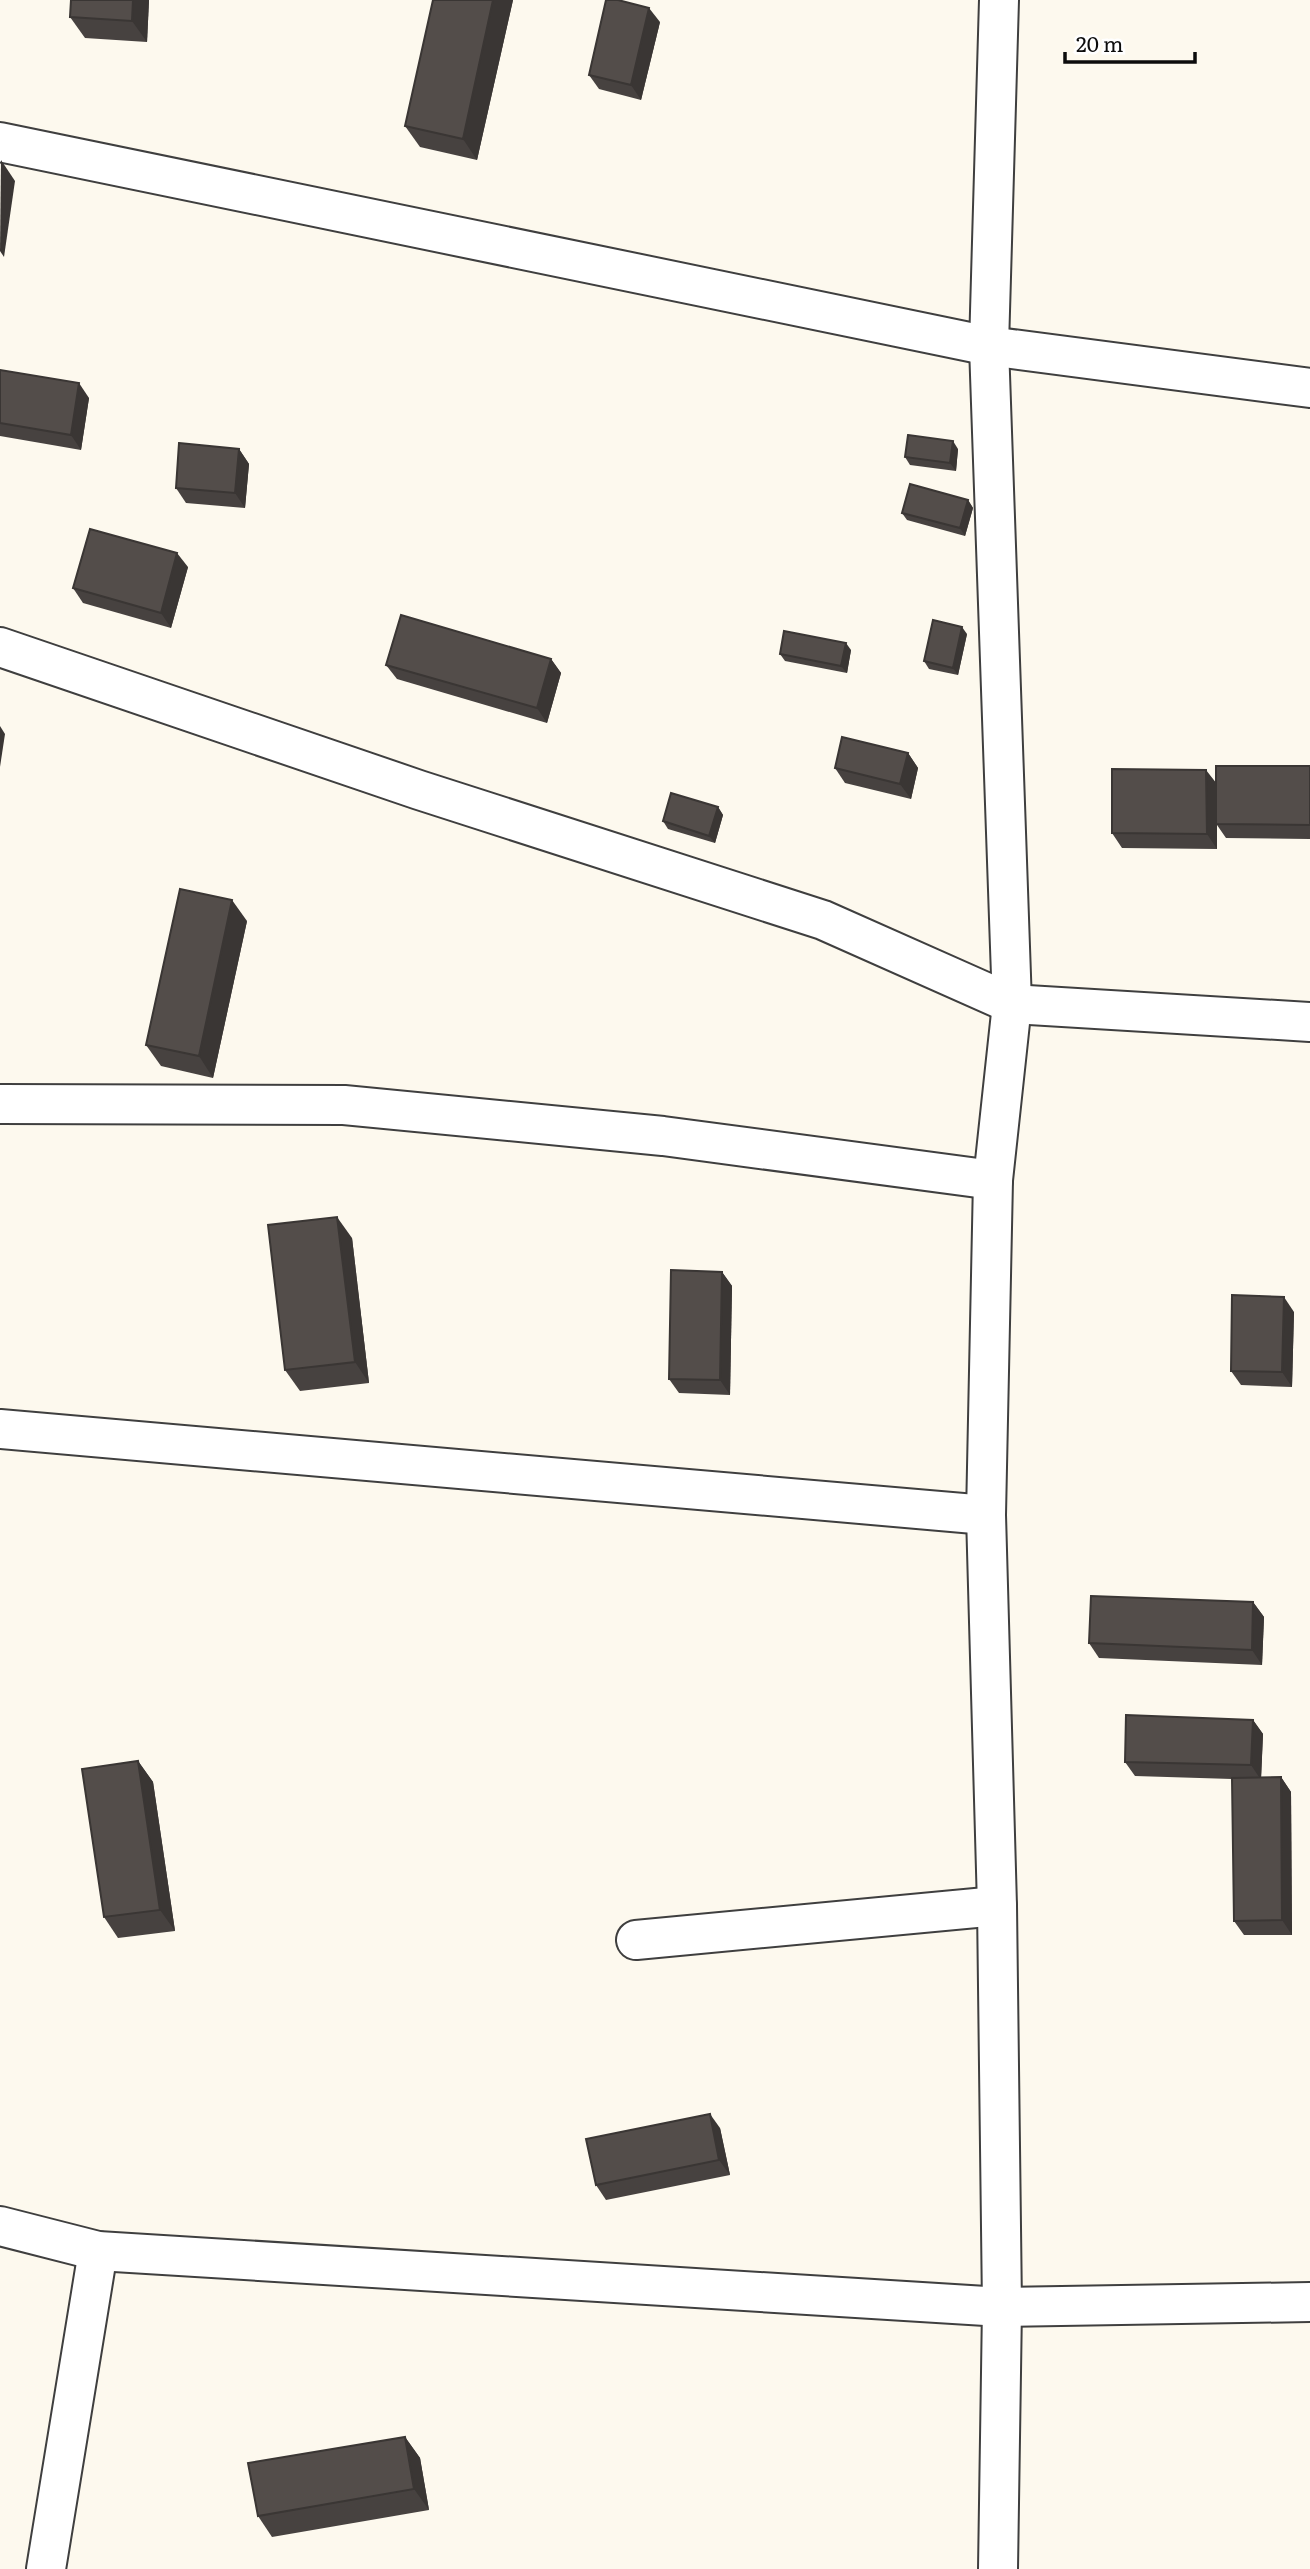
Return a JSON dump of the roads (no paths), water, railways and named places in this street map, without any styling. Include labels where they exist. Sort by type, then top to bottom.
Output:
[{"type":"street","points":[[999,0],[989,346],[1012,1004],[993,1180],[986,1515],[997,1906],[1002,2307],[999,2569]]},
{"type":"street","points":[[0,142],[989,346],[1310,387]]},
{"type":"street","points":[[0,647],[419,790],[823,920],[1012,1004],[1310,1022]]},
{"type":"street","points":[[0,1104],[344,1105],[663,1136],[993,1180]]},
{"type":"street","points":[[0,1429],[986,1515]]},
{"type":"street","points":[[636,1940],[997,1906]]},
{"type":"street","points":[[0,2226],[98,2251],[1002,2307],[1310,2302]]},
{"type":"street","points":[[46,2569],[98,2251]]}]
